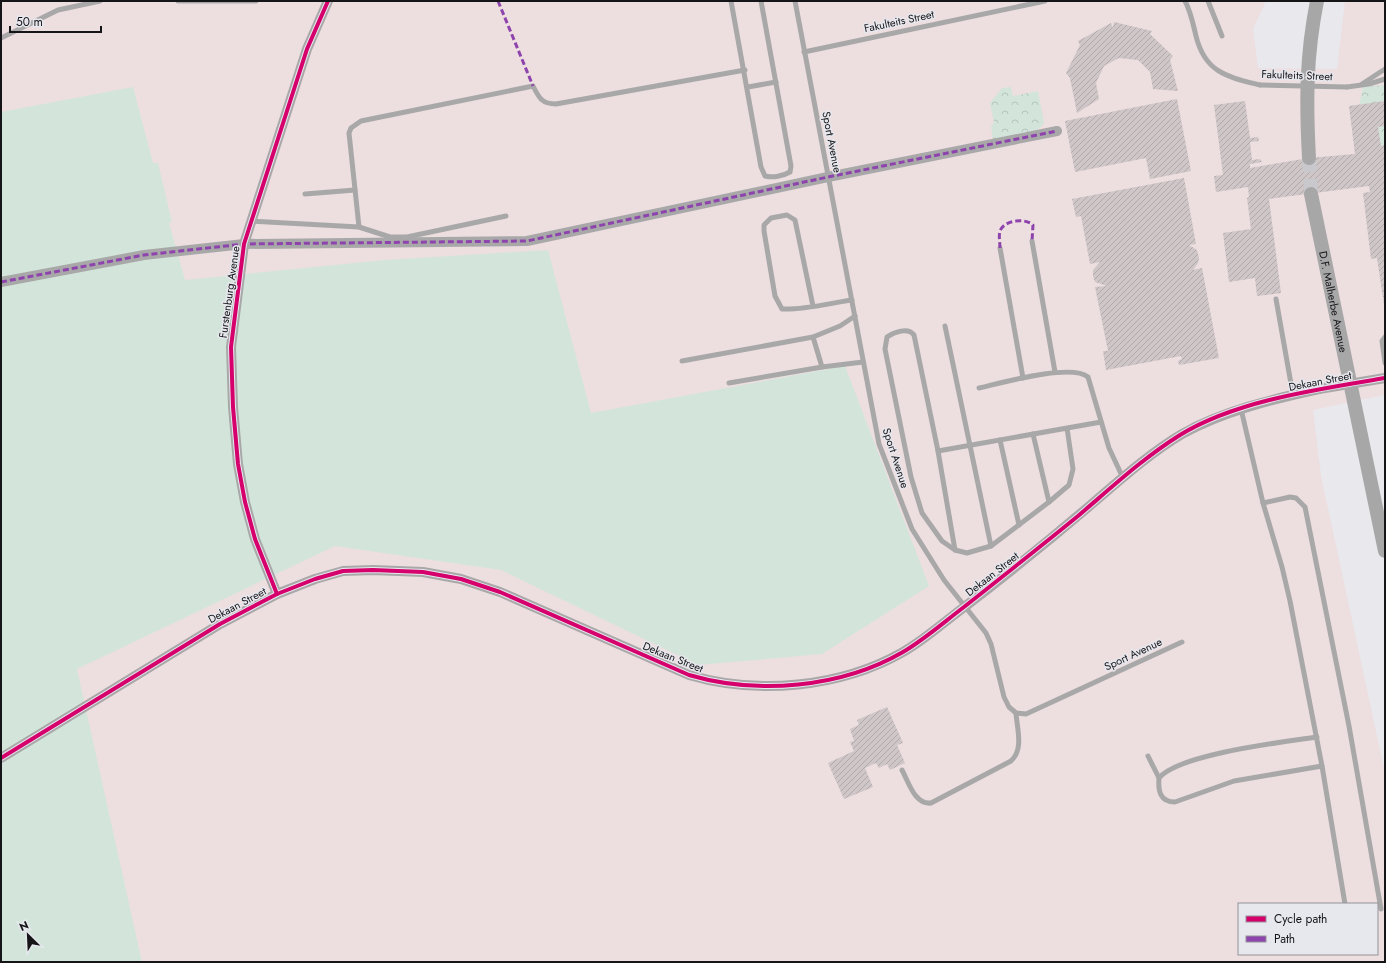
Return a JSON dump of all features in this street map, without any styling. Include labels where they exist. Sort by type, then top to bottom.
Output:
[{"type":"street","name":"Furstenburg Avenue","points":[[277,594],[255,539],[245,502],[238,464],[232,407],[231,347],[244,244],[307,49],[328,1]]},
{"type":"street","points":[[1309,158],[1306,99],[1310,35],[1317,1]]},
{"type":"street","points":[[1,282],[144,254],[244,244],[527,241],[828,177],[1057,132]]},
{"type":"street","name":"D.F. Malherbe Avenue","points":[[1312,194],[1385,551]]},
{"type":"street","name":"Dekaan Street","points":[[1,758],[181,646],[277,594],[315,579],[343,571],[373,570],[423,572],[461,578],[500,592],[689,675],[711,681],[741,685],[795,685],[845,676],[881,663],[921,641],[1011,572],[1123,478],[1181,435],[1203,423],[1241,409],[1319,389],[1385,378]]},
{"type":"lane","points":[[1,38],[58,10],[100,1]]},
{"type":"lane","points":[[178,1],[256,1]]},
{"type":"lane","points":[[732,1],[763,172],[765,176],[769,177],[784,175],[790,172],[791,166],[761,1]]},
{"type":"lane","name":"Sport Avenue","points":[[795,1],[879,444],[912,529],[944,580],[986,633],[991,644],[1004,697],[1009,706],[1016,712],[1026,714],[1182,642]]},
{"type":"lane","name":"Fakulteits Street","points":[[804,52],[1045,1]]},
{"type":"lane","name":"Fakulteits Street","points":[[1185,1],[1190,10],[1199,48],[1209,64],[1220,73],[1235,79],[1260,85],[1346,87],[1369,84],[1385,79]]},
{"type":"lane","points":[[1208,1],[1222,36]]},
{"type":"lane","name":"Fakulteits Street","points":[[1362,84],[1385,69]]},
{"type":"lane","points":[[359,227],[349,133],[351,128],[362,121],[534,86],[542,101],[547,104],[556,104],[745,70]]},
{"type":"lane","points":[[748,87],[776,82]]},
{"type":"lane","points":[[305,194],[355,190]]},
{"type":"lane","points":[[813,306],[795,220],[787,215],[771,218],[764,225],[764,231],[776,296],[778,304],[782,309],[813,306],[852,300]]},
{"type":"lane","points":[[251,221],[359,227],[390,237],[407,238],[506,216]]},
{"type":"lane","points":[[1032,241],[1056,372]]},
{"type":"lane","points":[[1000,248],[1023,378]]},
{"type":"lane","points":[[1276,299],[1293,395]]},
{"type":"lane","points":[[682,361],[813,337],[840,326],[855,316]]},
{"type":"lane","points":[[945,326],[991,546]]},
{"type":"lane","points":[[955,550],[938,451],[914,335],[912,332],[907,331],[892,334],[887,337],[885,349],[911,477],[922,513],[942,541],[955,550],[967,553],[991,546],[1050,502],[1069,485],[1073,477],[1073,469],[1067,428]]},
{"type":"lane","points":[[813,337],[822,367]]},
{"type":"lane","points":[[1385,337],[1382,341],[1385,362]]},
{"type":"lane","points":[[729,383],[822,367],[863,362]]},
{"type":"lane","points":[[979,388],[1056,372],[1071,371],[1082,373],[1088,377],[1109,448],[1123,478]]},
{"type":"lane","points":[[1241,409],[1263,503],[1285,580],[1317,737],[1346,903]]},
{"type":"lane","points":[[938,451],[1101,422]]},
{"type":"lane","points":[[1033,434],[1050,502]]},
{"type":"lane","points":[[1000,440],[1019,525]]},
{"type":"lane","points":[[1263,503],[1290,497],[1296,498],[1305,507],[1349,726],[1381,909]]},
{"type":"lane","points":[[902,770],[918,799],[925,804],[931,803],[1011,761],[1017,756],[1019,748],[1016,712]]},
{"type":"lane","points":[[1317,737],[1238,749],[1180,765],[1164,772],[1159,778],[1158,786],[1162,797],[1169,802],[1175,802],[1234,782],[1322,766]]},
{"type":"lane","points":[[1148,756],[1159,778]]},
{"type":"shaded area","points":[[1,1],[1266,1],[1253,29],[1258,68],[1337,69],[1345,1],[1385,1],[1385,398],[1384,395],[1313,410],[1321,476],[1385,773],[1385,962],[1,962]]},
{"type":"green space","points":[[1385,85],[1385,102],[1359,106],[1363,87]]},
{"type":"green space","points":[[133,87],[153,163],[158,163],[172,222],[169,223],[185,280],[385,260],[548,250],[591,413],[845,366],[929,586],[822,654],[698,665],[501,570],[335,546],[77,669],[142,962],[1,962],[1,112]]},
{"type":"green space","points":[[1011,87],[1013,96],[1038,91],[1044,123],[1035,131],[1028,134],[993,141],[991,125],[994,123],[990,103],[1002,88]]},
{"type":"green space","points":[[1385,122],[1385,145],[1379,146],[1378,127]]},
{"type":"building","points":[[1114,22],[1152,31],[1150,34],[1173,56],[1170,60],[1178,91],[1153,89],[1150,72],[1138,60],[1119,58],[1104,66],[1096,83],[1099,99],[1077,113],[1070,78],[1066,73],[1080,45],[1078,41],[1111,23],[1113,28]]},
{"type":"building","points":[[1177,99],[1191,171],[1150,179],[1146,158],[1075,172],[1065,121]]},
{"type":"building","points":[[1245,101],[1250,138],[1258,137],[1259,141],[1250,142],[1252,160],[1260,159],[1262,162],[1250,164],[1250,168],[1309,158],[1355,154],[1349,106],[1385,101],[1385,126],[1378,127],[1381,146],[1385,145],[1385,311],[1377,258],[1371,259],[1363,193],[1370,192],[1369,186],[1269,199],[1281,293],[1257,296],[1255,278],[1229,282],[1223,233],[1251,229],[1247,198],[1249,197],[1248,187],[1216,192],[1214,176],[1223,175],[1214,105]]},
{"type":"building","points":[[1184,178],[1196,244],[1189,245],[1197,250],[1199,258],[1198,263],[1193,270],[1202,268],[1219,358],[1179,365],[1178,361],[1182,359],[1181,356],[1106,370],[1103,351],[1108,351],[1095,287],[1107,286],[1095,282],[1093,270],[1100,262],[1090,264],[1081,216],[1076,217],[1072,199]]},
{"type":"building","points":[[887,707],[903,743],[897,745],[905,763],[890,770],[887,764],[879,768],[876,763],[865,768],[873,787],[844,799],[828,763],[854,751],[850,742],[854,741],[850,729],[859,725],[857,720]]},
{"type":"tunnel","points":[[1309,158],[1311,194]]},
{"type":"marked path","points":[[498,1],[533,86]]},
{"type":"marked path","points":[[1,282],[144,255],[244,244],[527,241],[828,177],[1057,131]]},
{"type":"marked path","points":[[1000,248],[1000,231],[1004,226],[1011,222],[1026,221],[1033,225],[1032,241]]},
{"type":"cycle path","points":[[277,594],[255,539],[245,502],[238,464],[233,407],[231,347],[244,244],[307,49],[328,1]]},
{"type":"cycle path","points":[[1,758],[220,624],[277,594],[315,579],[343,571],[373,570],[423,572],[461,579],[500,592],[689,675],[715,681],[742,685],[770,686],[826,680],[853,674],[879,664],[903,652],[927,636],[1064,528],[1140,463],[1180,435],[1203,423],[1253,404],[1307,392],[1385,378]]}]
